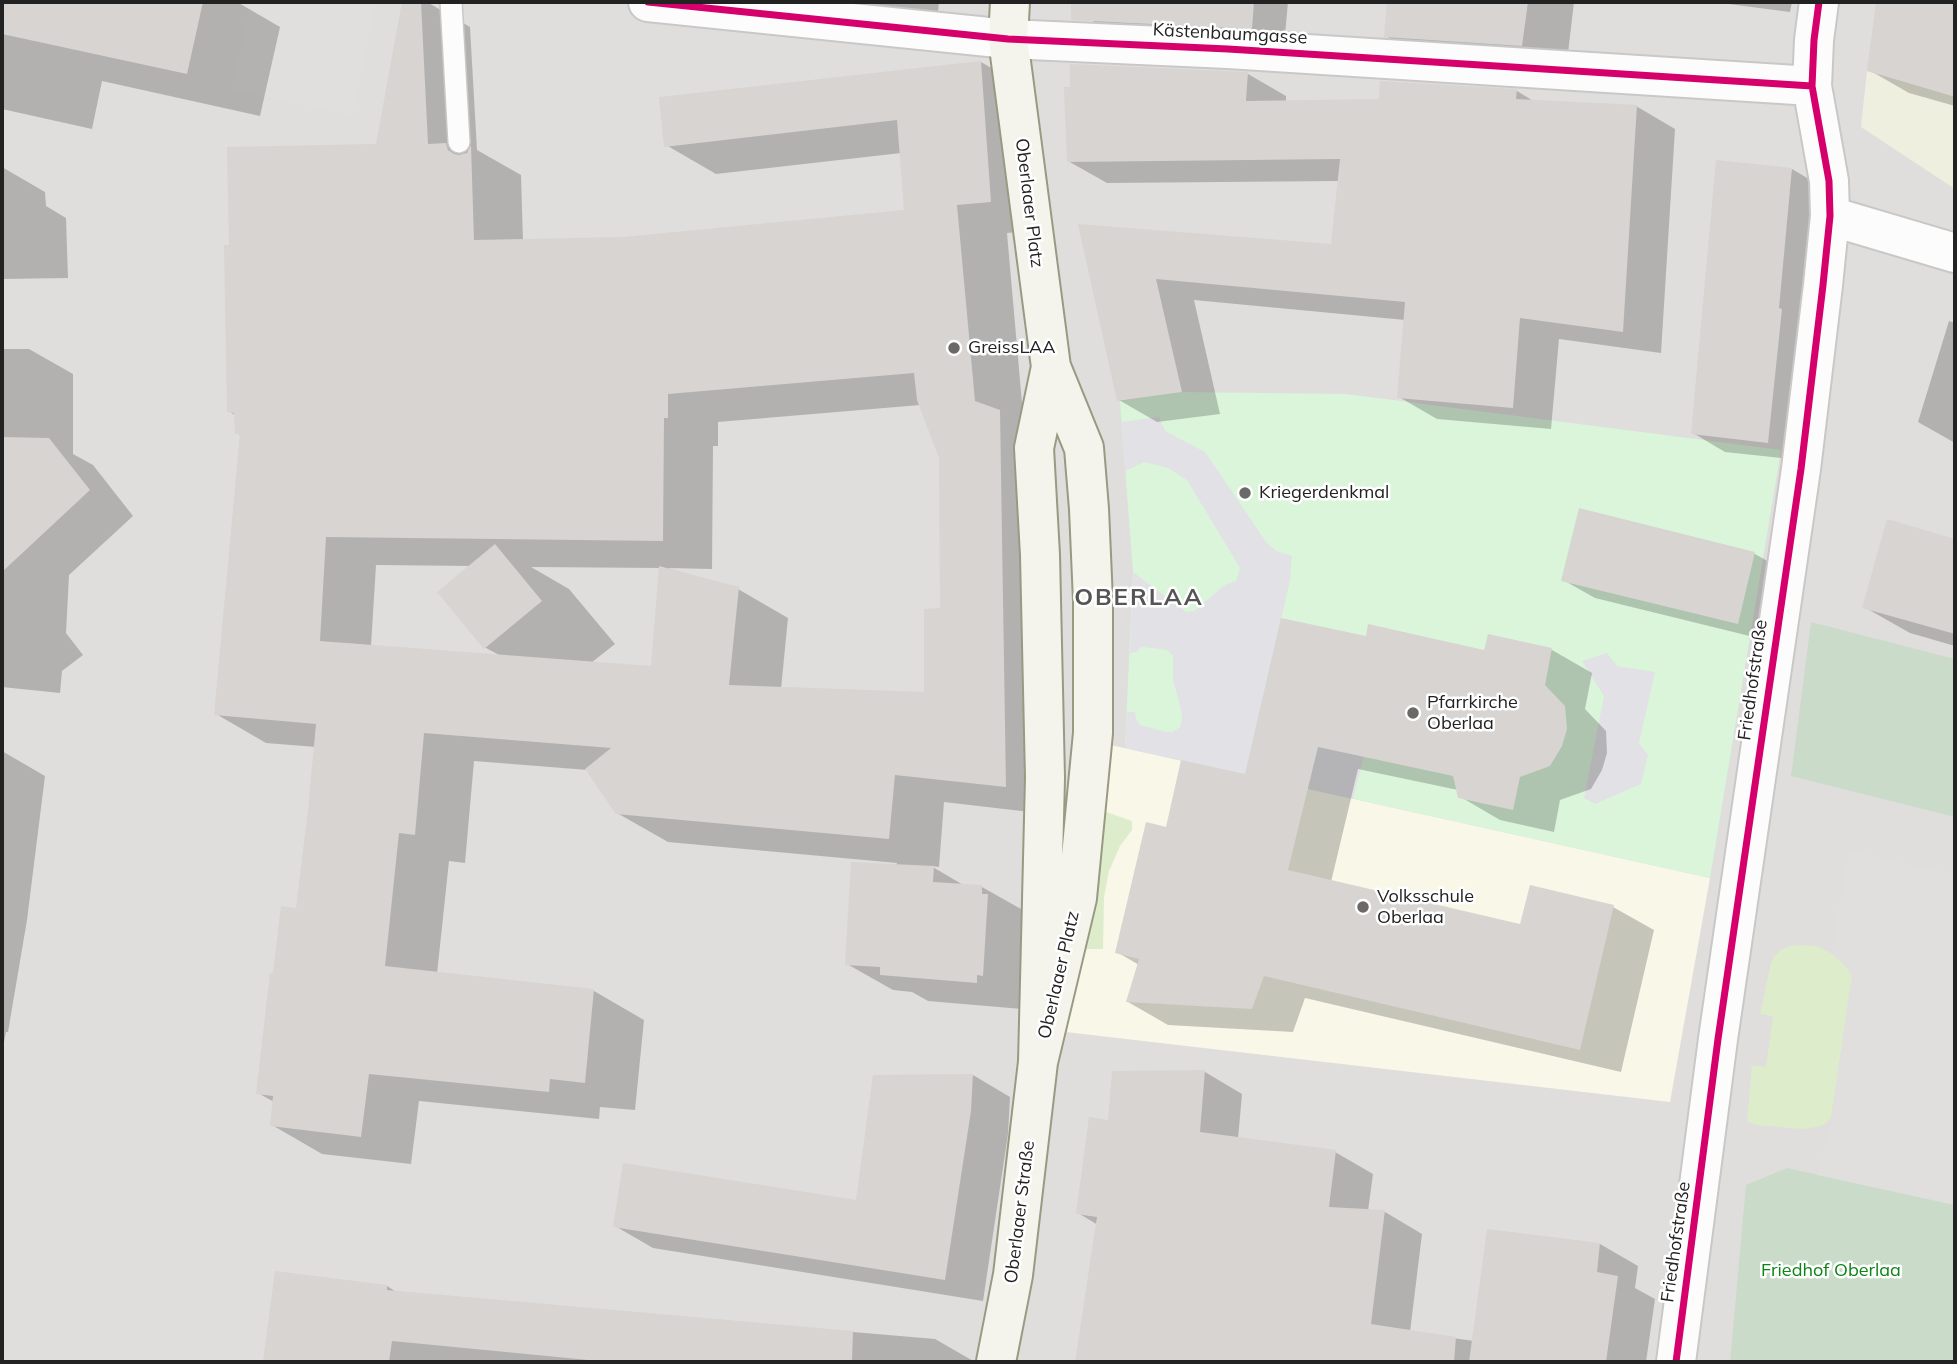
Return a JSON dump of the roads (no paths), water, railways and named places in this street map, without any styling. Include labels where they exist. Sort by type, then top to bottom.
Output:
[{"type":"main road","name":"Oberlaaer Platz","points":[[1009,20],[1051,367],[1084,448],[1093,601],[1093,733],[1077,898],[1038,1062]]},
{"type":"main road","name":"Oberlaaer Platz","points":[[1038,1062],[1045,778],[1040,555],[1034,448],[1051,367]]},
{"type":"main road","name":"Oberlaaer Straße","points":[[996,1362],[1013,1275],[1038,1062]]},
{"type":"street","name":"Kästenbaumgasse","points":[[648,2],[1009,20],[1228,49],[1812,86]]},
{"type":"street","name":"Friedhofstraße","points":[[1676,1362],[1718,1040],[1801,469],[1824,285],[1830,216],[1829,181],[1812,86],[1819,2]]},
{"type":"street","points":[[1830,216],[1955,253]]},
{"type":"lane","points":[[452,2],[459,142]]},
{"type":"place","name":"GreissLAA","points":[[954,348]]},
{"type":"place","name":"Kriegerdenkmal","points":[[1245,493]]},
{"type":"place","name":"Pfarrkirche Oberlaa","points":[[1413,713]]},
{"type":"place","name":"Volksschule Oberlaa","points":[[1363,907]]},
{"type":"district","name":"OBERLAA","points":[[1139,598]]},
{"type":"park label","name":"Friedhof Oberlaa","points":[[1831,1271]]}]
